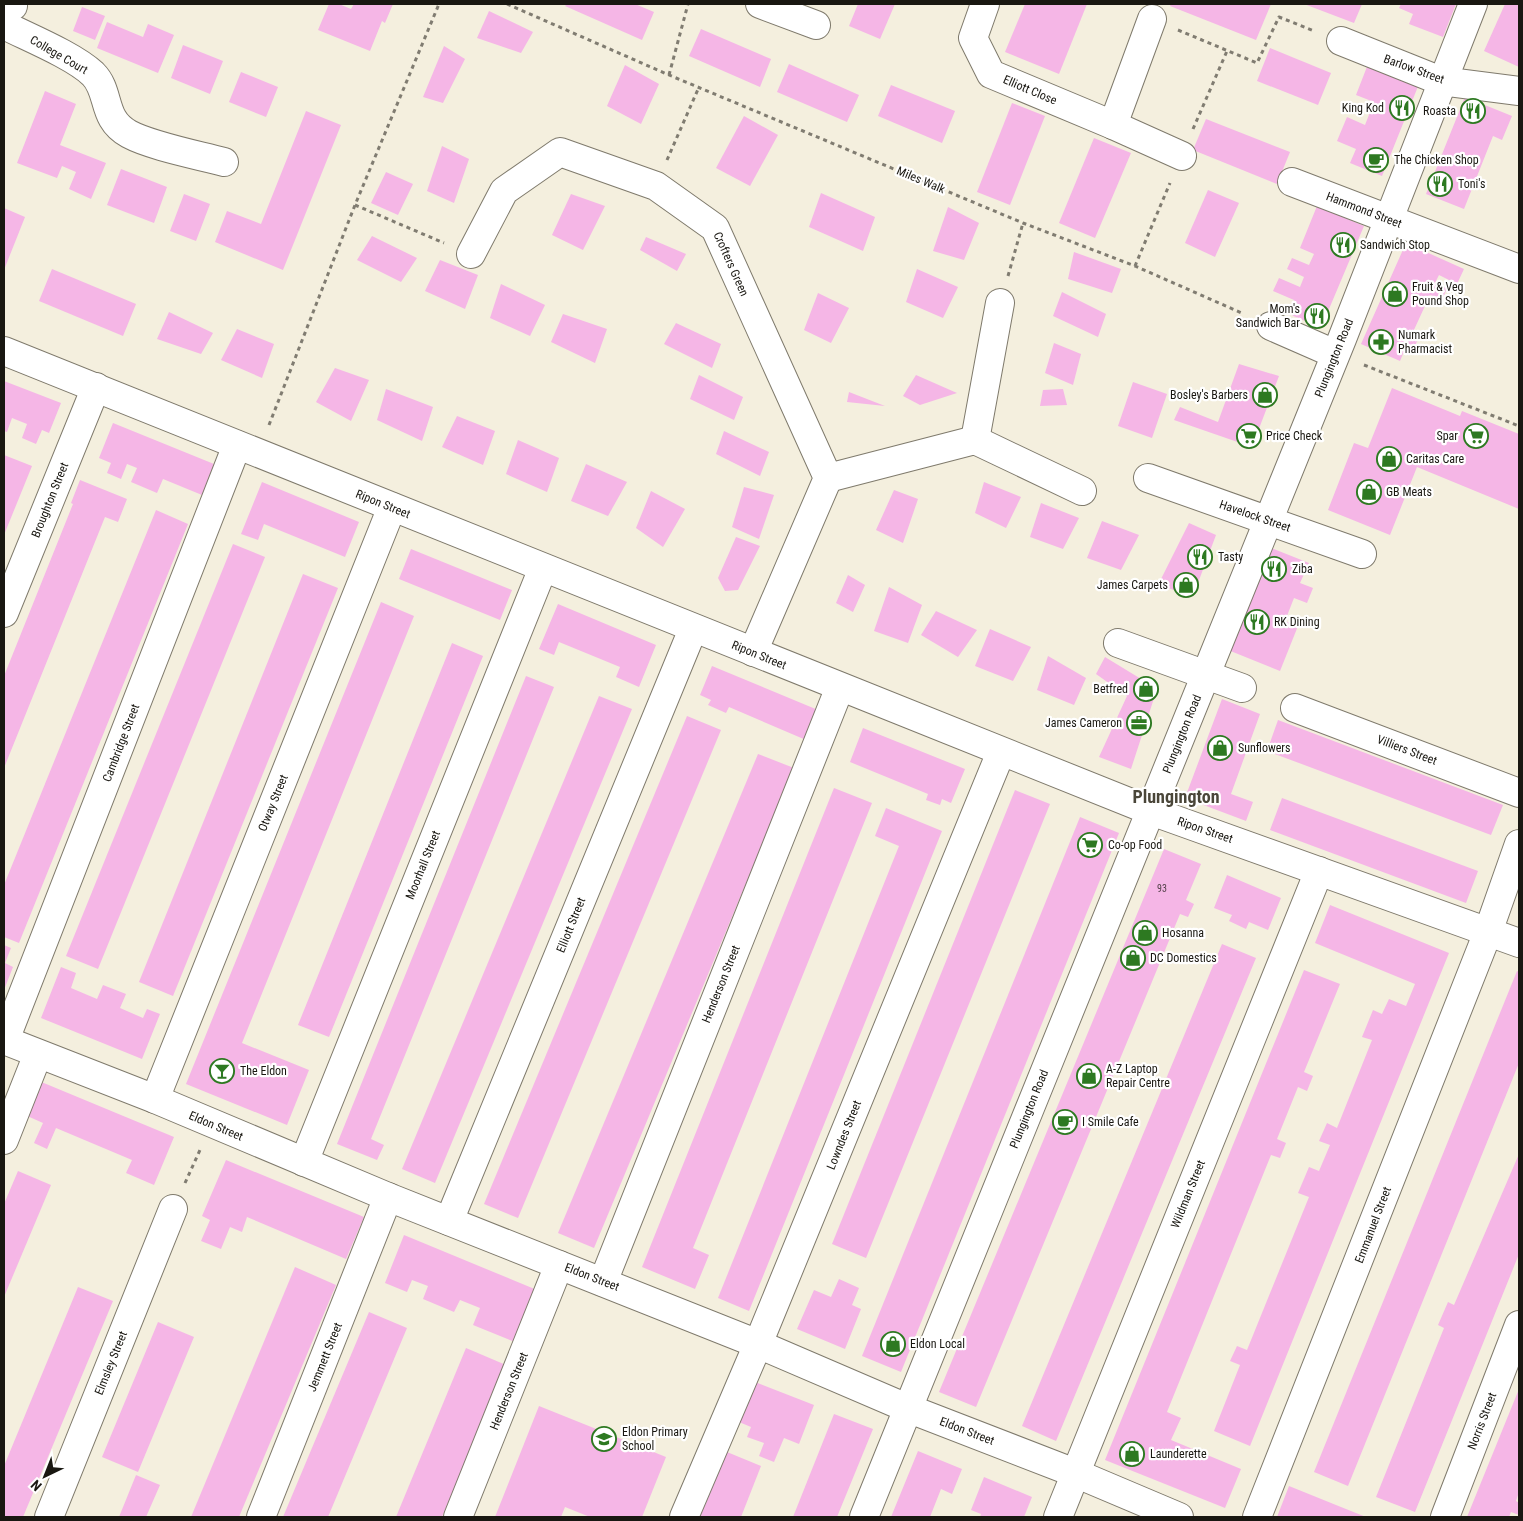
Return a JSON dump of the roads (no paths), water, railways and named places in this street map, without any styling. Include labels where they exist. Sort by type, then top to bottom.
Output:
[{"type":"street","points":[[760,4],[816,25]]},
{"type":"street","name":"Elliott Close","points":[[985,4],[972,38],[990,74],[1182,156]]},
{"type":"street","name":"Plungington Road","points":[[864,1517],[1335,354],[1441,80],[1473,4]]},
{"type":"street","name":"College Court","points":[[9,14],[93,74],[102,86],[108,114],[116,124],[129,134],[224,162]]},
{"type":"street","points":[[1113,125],[1152,19]]},
{"type":"street","name":"Barlow Street","points":[[1341,42],[1441,80],[1519,91]]},
{"type":"street","name":"Crofters Green","points":[[472,254],[504,191],[560,152],[656,186],[715,228],[828,478]]},
{"type":"street","name":"Hammond Street","points":[[1292,182],[1519,269]]},
{"type":"street","points":[[975,440],[1000,303]]},
{"type":"street","points":[[1272,326],[1335,354]]},
{"type":"street","name":"Ripon Street","points":[[4,351],[1151,811],[1519,944]]},
{"type":"street","name":"Broughton Street","points":[[4,613],[96,387]]},
{"type":"street","points":[[753,652],[828,478],[975,440],[1082,491]]},
{"type":"street","name":"Cambridge Street","points":[[4,1040],[248,449]]},
{"type":"street","name":"Havelock Street","points":[[1148,478],[1362,554]]},
{"type":"street","name":"Otway Street","points":[[155,1100],[392,507]]},
{"type":"street","name":"Moorhall Street","points":[[304,1162],[543,568]]},
{"type":"street","name":"Elliott Street","points":[[449,1221],[693,628]]},
{"type":"street","points":[[1118,643],[1242,688]]},
{"type":"street","name":"Henderson Street","points":[[603,1282],[840,687]]},
{"type":"street","name":"Villiers Street","points":[[1295,708],[1519,793]]},
{"type":"street","name":"Lowndes Street","points":[[684,1517],[758,1344],[1001,752]]},
{"type":"street","points":[[1488,932],[1519,844]]},
{"type":"street","name":"Wildman Street","points":[[1058,1517],[1074,1473],[1319,871]]},
{"type":"street","name":"Emmanuel Street","points":[[1258,1517],[1488,932]]},
{"type":"street","name":"Eldon Street","points":[[4,1040],[155,1100],[388,1197],[758,1344],[907,1408],[1074,1473],[1179,1517]]},
{"type":"street","points":[[4,1140],[38,1054]]},
{"type":"street","name":"Jemmett Street","points":[[261,1517],[388,1197]]},
{"type":"street","name":"Elmsley Street","points":[[49,1517],[174,1209]]},
{"type":"street","name":"Henderson Street","points":[[458,1517],[560,1265]]},
{"type":"street","name":"Norris Street","points":[[1444,1517],[1519,1325]]},
{"type":"place","name":"King Kod","points":[[1402,108]]},
{"type":"place","name":"Roasta","points":[[1473,111]]},
{"type":"place","name":"The Chicken Shop","points":[[1376,160]]},
{"type":"place","name":"Toni's","points":[[1440,184]]},
{"type":"place","name":"Sandwich Stop","points":[[1343,245]]},
{"type":"place","name":"Fruit & Veg Pound Shop","points":[[1395,294]]},
{"type":"place","name":"Mom's Sandwich Bar","points":[[1317,316]]},
{"type":"place","name":"Numark Pharmacist","points":[[1381,342]]},
{"type":"place","name":"Bosley's Barbers","points":[[1265,395]]},
{"type":"place","name":"Price Check","points":[[1249,436]]},
{"type":"place","name":"Spar","points":[[1476,436]]},
{"type":"place","name":"Caritas Care","points":[[1389,459]]},
{"type":"place","name":"GB Meats","points":[[1369,492]]},
{"type":"place","name":"Tasty","points":[[1200,557]]},
{"type":"place","name":"Ziba","points":[[1274,569]]},
{"type":"place","name":"James Carpets","points":[[1186,585]]},
{"type":"place","name":"RK Dining","points":[[1257,622]]},
{"type":"place","name":"Betfred","points":[[1146,689]]},
{"type":"place","name":"James Cameron","points":[[1139,723]]},
{"type":"place","name":"Sunflowers","points":[[1220,748]]},
{"type":"place","name":"Co-op Food","points":[[1090,845]]},
{"type":"place","name":"Hosanna","points":[[1145,933]]},
{"type":"place","name":"DC Domestics","points":[[1133,958]]},
{"type":"place","name":"The Eldon","points":[[222,1071]]},
{"type":"place","name":"A-Z Laptop Repair Centre","points":[[1089,1076]]},
{"type":"place","name":"I Smile Cafe","points":[[1065,1122]]},
{"type":"place","name":"Eldon Local","points":[[893,1344]]},
{"type":"place","name":"Eldon Primary School","points":[[604,1439]]},
{"type":"place","name":"Launderette","points":[[1132,1454]]},
{"type":"district","name":"Plungington","points":[[1176,797]]}]
